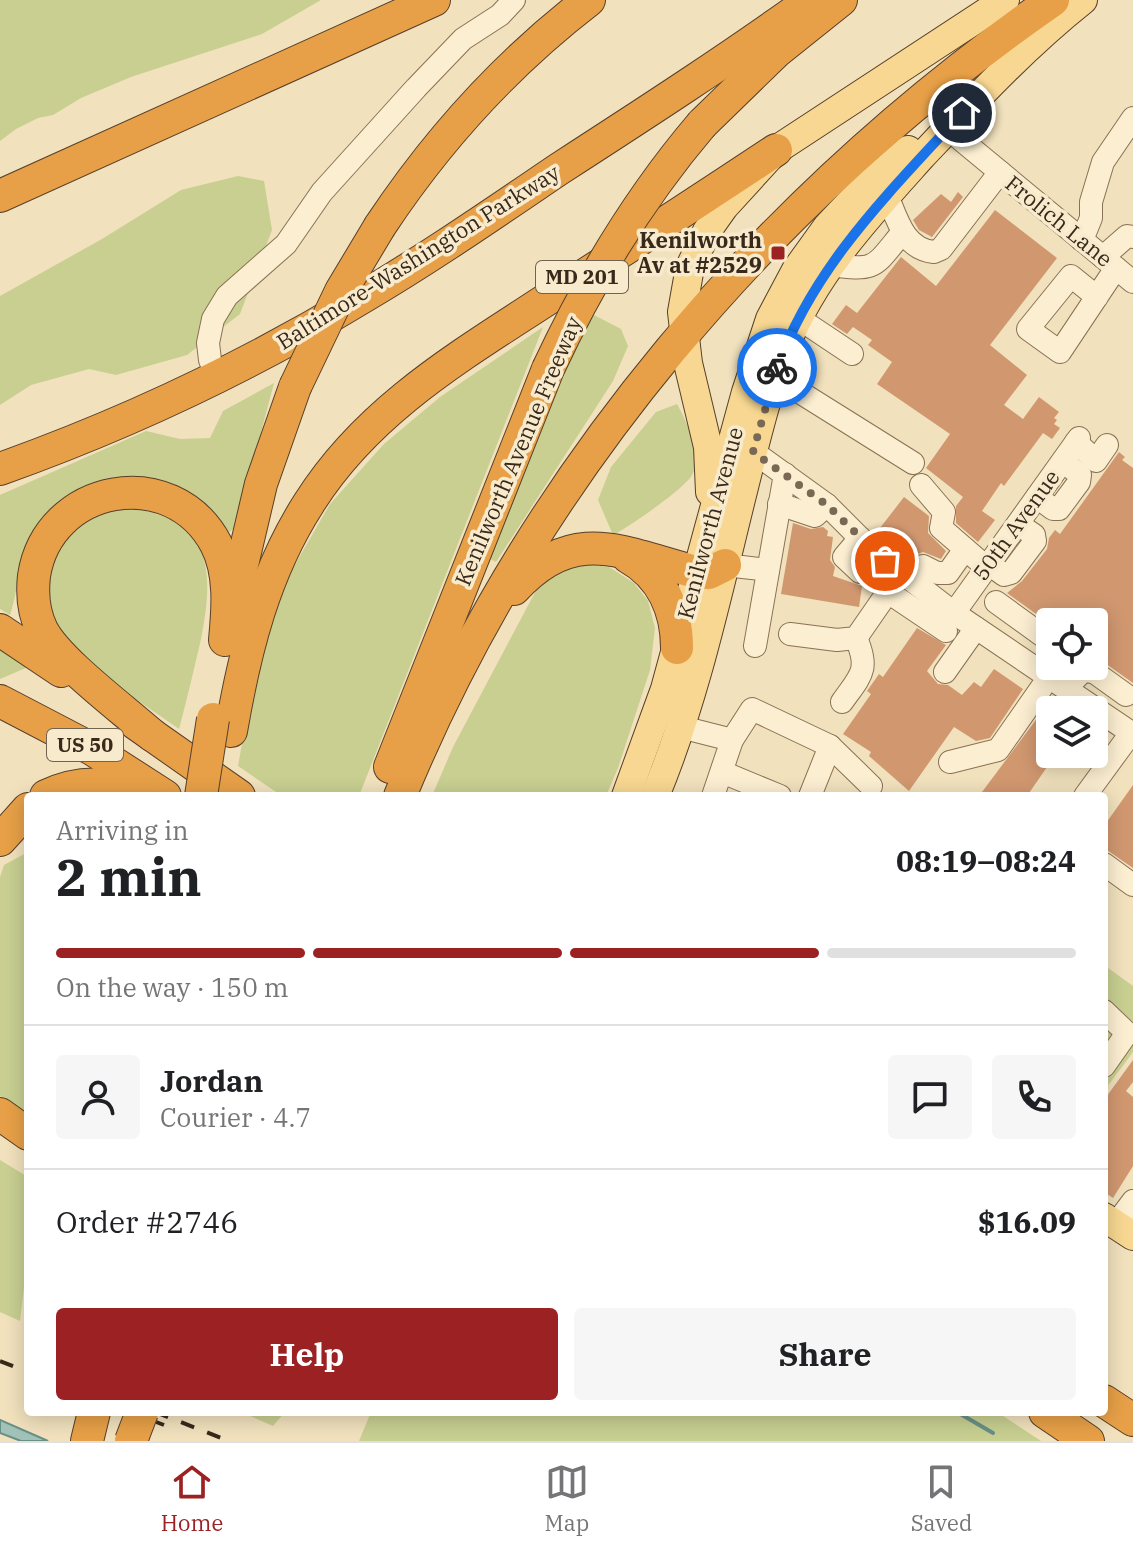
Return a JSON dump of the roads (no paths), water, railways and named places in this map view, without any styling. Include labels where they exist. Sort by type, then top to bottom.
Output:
[{"type":"highway","points":[[309,57],[409,0]]},
{"type":"highway","points":[[0,196],[434,0]]},
{"type":"highway","points":[[225,640],[261,484],[295,387],[341,291],[380,226],[435,152],[488,91],[535,45],[589,0]]},
{"type":"highway","name":"Baltimore-Washington Parkway","points":[[0,469],[82,438],[217,378],[319,323],[412,267],[811,0]]},
{"type":"highway","name":"Kenilworth Avenue Freeway","points":[[381,792],[548,369],[617,238],[702,124],[776,52],[841,0]]},
{"type":"highway","points":[[402,792],[444,697],[538,530],[632,397],[683,334],[757,253],[855,158],[937,87],[1053,0]]},
{"type":"highway","name":"MD 201","points":[[220,792],[222,725],[273,569],[311,500],[359,437],[391,407],[449,364],[776,150]]},
{"type":"highway","points":[[152,735],[56,650],[41,629],[34,604],[39,556],[52,532],[71,512],[107,495],[135,493],[176,504],[200,522],[220,553],[227,595],[222,725],[202,792]]},
{"type":"highway","points":[[483,624],[522,580],[548,559],[579,548],[611,550],[710,568]]},
{"type":"highway","points":[[611,550],[643,566],[661,587],[672,613],[677,648]]},
{"type":"highway","name":"US 50","points":[[0,630],[233,792]]},
{"type":"highway","name":"US 50","points":[[0,701],[92,749],[159,792]]},
{"type":"highway","points":[[56,792],[89,784],[112,785],[130,792]]},
{"type":"highway","points":[[0,840],[24,813]]},
{"type":"highway","points":[[0,1114],[24,1131]]},
{"type":"highway","points":[[0,1139],[24,1153]]},
{"type":"highway","points":[[1108,1404],[1133,1420]]},
{"type":"highway","points":[[87,1441],[93,1416]]},
{"type":"highway","points":[[131,1441],[140,1416]]},
{"type":"highway","points":[[1051,1416],[1088,1441]]},
{"type":"main road","name":"MD 201","points":[[776,150],[1005,0]]},
{"type":"main road","name":"Kenilworth Avenue","points":[[628,792],[657,715],[677,648],[710,568],[708,528],[798,318],[830,265],[887,195],[1022,52],[1083,0]]},
{"type":"main road","name":"Kenilworth Avenue","points":[[657,792],[681,727],[710,568],[744,445],[762,339],[786,287],[839,214],[876,176],[907,151],[948,129]]},
{"type":"main road","points":[[708,528],[708,447],[683,334],[685,289],[700,242],[724,207],[776,150]]},
{"type":"main road","points":[[695,388],[744,445]]},
{"type":"street","points":[[217,378],[208,343],[213,319],[227,296],[286,244],[322,192],[361,145],[425,78],[463,39],[500,15],[514,0]]},
{"type":"street","points":[[1082,240],[1091,218],[1091,202],[1103,162],[1133,118]]},
{"type":"street","name":"Frolich Lane","points":[[948,129],[1117,269]]},
{"type":"street","points":[[887,195],[902,233],[920,249],[938,251],[1000,172]]},
{"type":"street","points":[[830,265],[859,269],[872,267],[902,233]]},
{"type":"street","points":[[1097,297],[1117,269],[1127,236],[1133,237]]},
{"type":"street","points":[[798,318],[852,354]]},
{"type":"street","points":[[774,376],[913,463]]},
{"type":"street","points":[[744,445],[827,505],[860,538],[895,582],[950,622],[976,628],[1132,733],[1088,792]]},
{"type":"street","name":"50th Avenue","points":[[950,622],[1073,447],[1096,461],[1107,445]]},
{"type":"street","points":[[755,646],[785,474]]},
{"type":"street","points":[[921,485],[944,512],[941,528],[987,566]]},
{"type":"street","points":[[779,504],[815,516],[827,505]]},
{"type":"street","points":[[860,538],[844,557],[860,572]]},
{"type":"street","points":[[923,566],[937,573],[948,573],[965,549]]},
{"type":"street","points":[[710,568],[768,570]]},
{"type":"street","points":[[790,634],[837,640],[856,638],[895,582]]},
{"type":"street","points":[[996,602],[1036,631]]},
{"type":"street","points":[[945,672],[976,628]]},
{"type":"street","points":[[842,702],[860,676],[865,657],[856,638]]},
{"type":"street","points":[[1020,657],[1036,644]]},
{"type":"street","points":[[950,762],[998,750],[1057,683],[1083,671],[1094,672],[1126,695]]},
{"type":"street","points":[[714,792],[732,740],[752,709],[830,746],[871,786]]},
{"type":"street","points":[[681,727],[732,740]]},
{"type":"street","points":[[812,792],[830,746]]},
{"type":"street","points":[[722,772],[770,792]]},
{"type":"street","points":[[1108,867],[1133,885]]},
{"type":"street","points":[[1108,1015],[1127,1033],[1108,1060]]},
{"type":"street","points":[[1117,1226],[1133,1201]]},
{"type":"water","points":[[0,1420],[48,1441],[21,1441],[0,1433]]},
{"type":"waterway","points":[[964,1416],[993,1433]]},
{"type":"railway","points":[[0,1361],[24,1370]]},
{"type":"railway","points":[[140,1416],[164,1425]]},
{"type":"railway","points":[[165,1416],[229,1441]]},
{"type":"place","name":"Kenilworth Av at #2529","points":[[778,253]]}]
